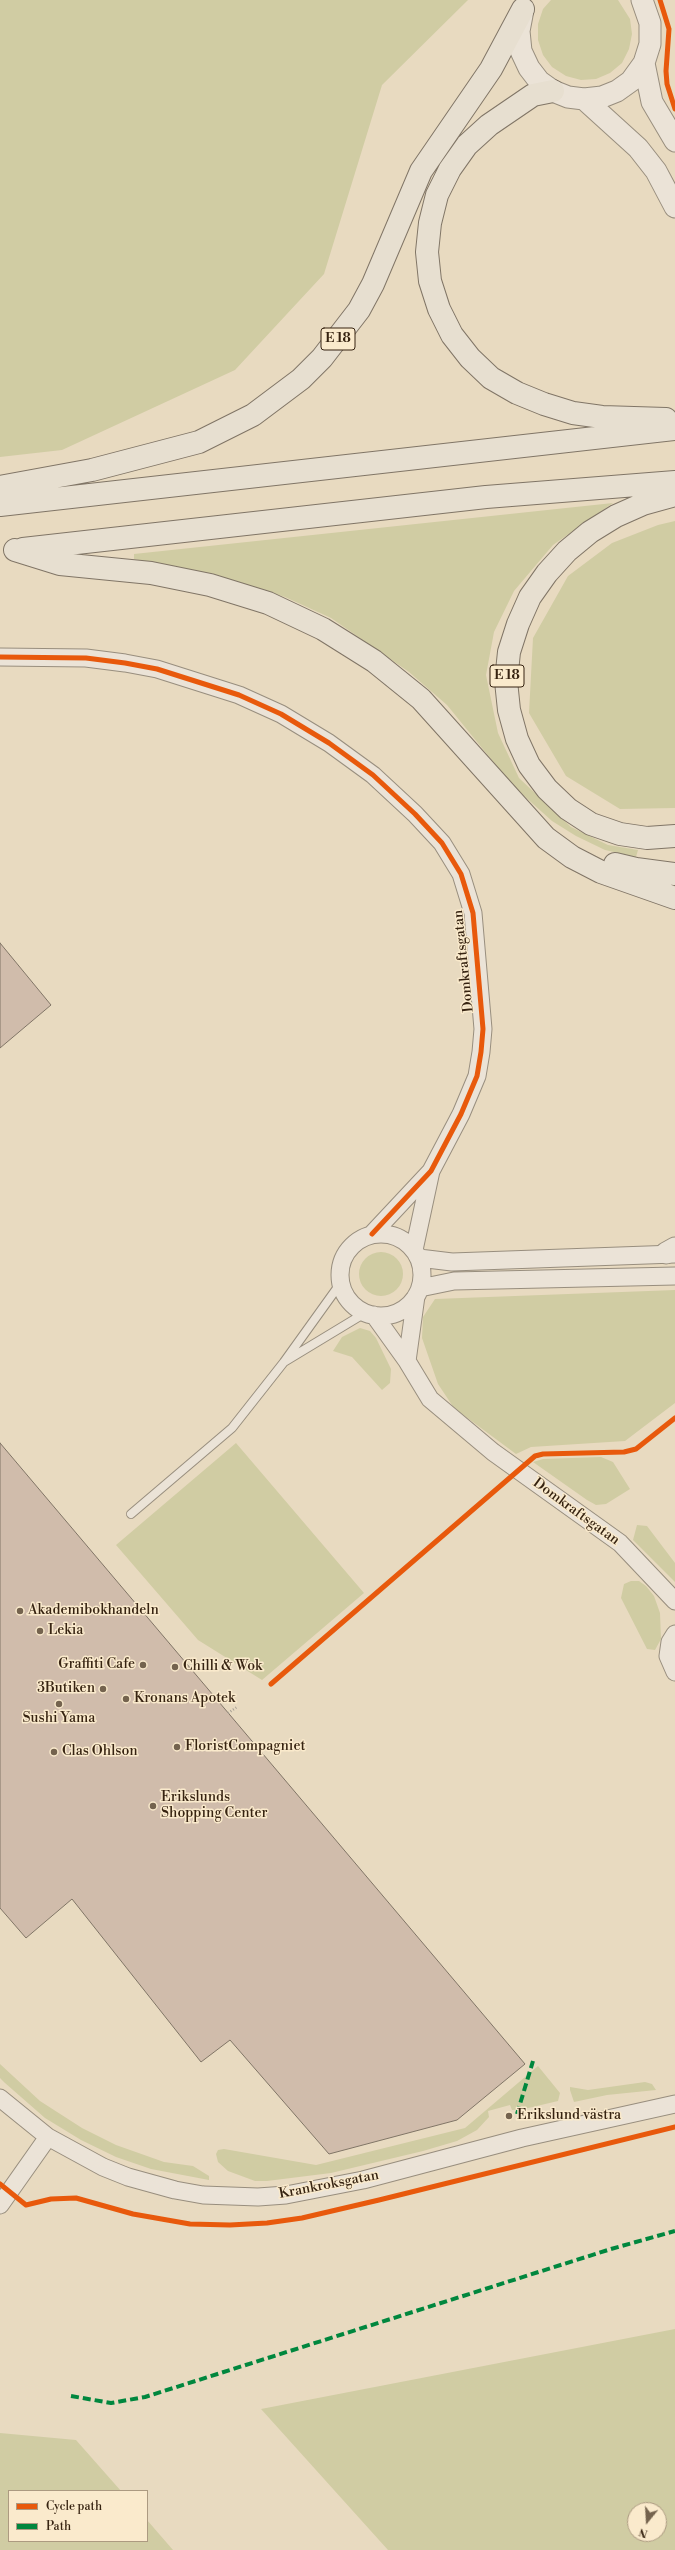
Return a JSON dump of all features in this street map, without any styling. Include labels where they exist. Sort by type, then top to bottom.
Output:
[{"type":"highway","name":"E 18","points":[[0,487],[92,470],[199,442],[253,415],[301,379],[322,358],[359,310],[373,284],[421,171],[491,69],[526,5]]},
{"type":"highway","points":[[553,91],[533,95],[489,125],[467,145],[450,169],[437,195],[429,230],[427,252],[430,281],[438,309],[452,335],[470,358],[492,378],[517,393],[544,404],[573,413],[602,417],[663,418],[675,423]]},
{"type":"highway","points":[[0,505],[675,429]]},
{"type":"highway","points":[[8,551],[486,497],[675,482]]},
{"type":"highway","name":"E 18","points":[[675,495],[643,504],[616,516],[590,532],[573,546],[547,573],[530,597],[518,624],[509,652],[506,681],[509,710],[517,739],[529,765],[547,789],[568,809],[591,824],[620,834],[647,838],[675,836]]},
{"type":"highway","points":[[8,551],[60,564],[150,572],[210,585],[268,603],[323,629],[374,661],[421,699],[546,838],[572,857],[601,872],[675,898]]},
{"type":"highway","points":[[524,813],[549,833],[576,849],[605,861],[636,869],[675,874]]},
{"type":"street","points":[[526,5],[519,31],[521,51],[529,68],[539,81],[553,91],[568,97],[584,99],[602,97],[617,91],[631,81],[644,63],[650,44],[650,23],[642,0]]},
{"type":"street","points":[[644,63],[652,102],[675,141]]},
{"type":"street","points":[[584,99],[638,148],[656,171],[675,207]]},
{"type":"street","name":"Domkraftsgatan","points":[[0,657],[86,658],[125,663],[157,669],[239,695],[281,714],[329,743],[373,775],[415,814],[442,843],[461,874],[473,913],[483,1029],[477,1076],[460,1114],[431,1171],[372,1234]]},
{"type":"street","name":"Domkraftsgatan","points":[[416,1254],[431,1171]]},
{"type":"street","points":[[407,1361],[418,1292],[422,1274],[416,1254],[398,1237],[387,1234],[372,1234],[357,1241],[346,1252],[340,1267],[340,1284],[349,1301],[369,1314],[397,1313],[404,1309],[418,1292],[454,1281],[675,1276]]},
{"type":"street","points":[[416,1254],[452,1262],[672,1252]]},
{"type":"street","name":"Domkraftsgatan","points":[[369,1314],[407,1361],[430,1399],[493,1452],[620,1543],[675,1601]]},
{"type":"street","points":[[675,1634],[670,1642],[668,1656],[675,1672]]},
{"type":"street","name":"Krankroksgatan","points":[[0,2098],[48,2137],[103,2167],[155,2185],[204,2195],[258,2197],[286,2195],[340,2185],[522,2138],[675,2104]]},
{"type":"street","points":[[0,2204],[48,2137]]},
{"type":"lane","points":[[131,1514],[232,1428],[284,1362],[340,1284]]},
{"type":"lane","points":[[284,1362],[369,1314]]},
{"type":"path","points":[[518,1470],[535,1456],[543,1454],[624,1452],[636,1449],[675,1418]]},
{"type":"path","points":[[228,1713],[237,1707]]},
{"type":"shaded area","points":[[0,0],[468,0],[382,85],[324,274],[235,370],[62,450],[0,457]]},
{"type":"shaded area","points":[[551,0],[618,0],[630,19],[632,34],[629,49],[622,63],[610,73],[596,79],[581,80],[566,76],[552,67],[543,55],[538,40],[538,24],[543,9]]},
{"type":"shaded area","points":[[613,503],[553,545],[514,591],[494,632],[486,675],[498,733],[519,778],[571,827],[608,845],[638,850],[636,857],[605,850],[576,836],[552,821],[512,785],[447,705],[409,672],[331,618],[285,597],[236,581],[134,559],[134,554]]},
{"type":"shaded area","points":[[675,521],[675,808],[620,809],[566,776],[529,713],[533,638],[568,576],[612,543],[658,525]]},
{"type":"shaded area","points":[[381,1252],[393,1256],[399,1262],[403,1274],[399,1286],[393,1292],[381,1296],[369,1292],[363,1286],[359,1274],[363,1262],[369,1256]]},
{"type":"shaded area","points":[[675,1290],[675,1403],[625,1441],[531,1447],[516,1454],[454,1408],[438,1384],[422,1338],[423,1317],[435,1299]]},
{"type":"shaded area","points":[[360,1328],[370,1331],[376,1338],[391,1369],[390,1383],[382,1390],[352,1357],[333,1351],[342,1337]]},
{"type":"shaded area","points":[[236,1443],[364,1593],[262,1680],[198,1640],[116,1545]]},
{"type":"shaded area","points":[[601,1457],[613,1462],[630,1489],[606,1504],[596,1505],[533,1462],[543,1459]]},
{"type":"shaded area","points":[[637,1525],[647,1526],[675,1563],[675,1582],[633,1540]]},
{"type":"shaded area","points":[[631,1581],[639,1581],[646,1586],[654,1596],[660,1613],[661,1639],[655,1650],[647,1649],[621,1598],[624,1584]]},
{"type":"shaded area","points":[[0,2064],[40,2101],[82,2128],[116,2145],[164,2162],[193,2166],[209,2176],[209,2180],[151,2169],[116,2157],[81,2140],[45,2118],[5,2083],[0,2078]]},
{"type":"shaded area","points":[[538,2066],[560,2093],[558,2101],[524,2109],[512,2110],[510,2105],[488,2111],[489,2117],[477,2130],[457,2141],[423,2151],[331,2173],[267,2181],[255,2181],[228,2171],[218,2162],[216,2154],[218,2150],[224,2149],[316,2165],[465,2128]]},
{"type":"shaded area","points":[[645,2082],[652,2084],[656,2090],[607,2095],[574,2102],[570,2090],[570,2087],[588,2090]]},
{"type":"shaded area","points":[[675,2329],[675,2550],[388,2550],[261,2409]]},
{"type":"shaded area","points":[[0,2433],[76,2440],[120,2490],[8,2490],[8,2542],[148,2542],[148,2521],[173,2550],[0,2550]]},
{"type":"building","points":[[0,943],[51,1005],[0,1048]]},
{"type":"building","name":"Erikslunds Shopping Center","points":[[0,1443],[525,2064],[457,2120],[329,2154],[230,2040],[201,2062],[72,1899],[26,1938],[0,1908]]},
{"type":"marked path","points":[[517,2114],[533,2061]]},
{"type":"marked path","points":[[71,2396],[111,2403],[145,2397],[611,2249],[675,2231]]},
{"type":"cycle path","points":[[660,0],[669,29],[666,71],[667,84],[675,109]]},
{"type":"cycle path","points":[[0,657],[86,658],[125,663],[157,669],[239,695],[281,714],[329,743],[373,775],[415,814],[442,843],[461,874],[473,913],[483,1029],[477,1076],[461,1114],[431,1171],[372,1234]]},
{"type":"cycle path","points":[[271,1684],[535,1456],[543,1454],[624,1452],[636,1449],[675,1418]]},
{"type":"cycle path","points":[[0,2184],[26,2205],[51,2199],[76,2198],[133,2214],[190,2224],[230,2225],[267,2223],[302,2218],[379,2200],[675,2127]]},
{"type":"place","name":"Akademibokhandeln","points":[[20,1611]]},
{"type":"place","name":"Lekia","points":[[40,1631]]},
{"type":"place","name":"Graffiti Cafe","points":[[143,1665]]},
{"type":"place","name":"Chilli & Wok","points":[[175,1667]]},
{"type":"place","name":"3Butiken","points":[[103,1689]]},
{"type":"place","name":"Kronans Apotek","points":[[126,1699]]},
{"type":"place","name":"Sushi Yama","points":[[59,1704]]},
{"type":"place","name":"FloristCompagniet","points":[[177,1747]]},
{"type":"place","name":"Clas Ohlson","points":[[54,1752]]},
{"type":"place","name":"Erikslunds Shopping Center","points":[[153,1806]]},
{"type":"place","name":"Erikslund västra","points":[[509,2116]]}]
